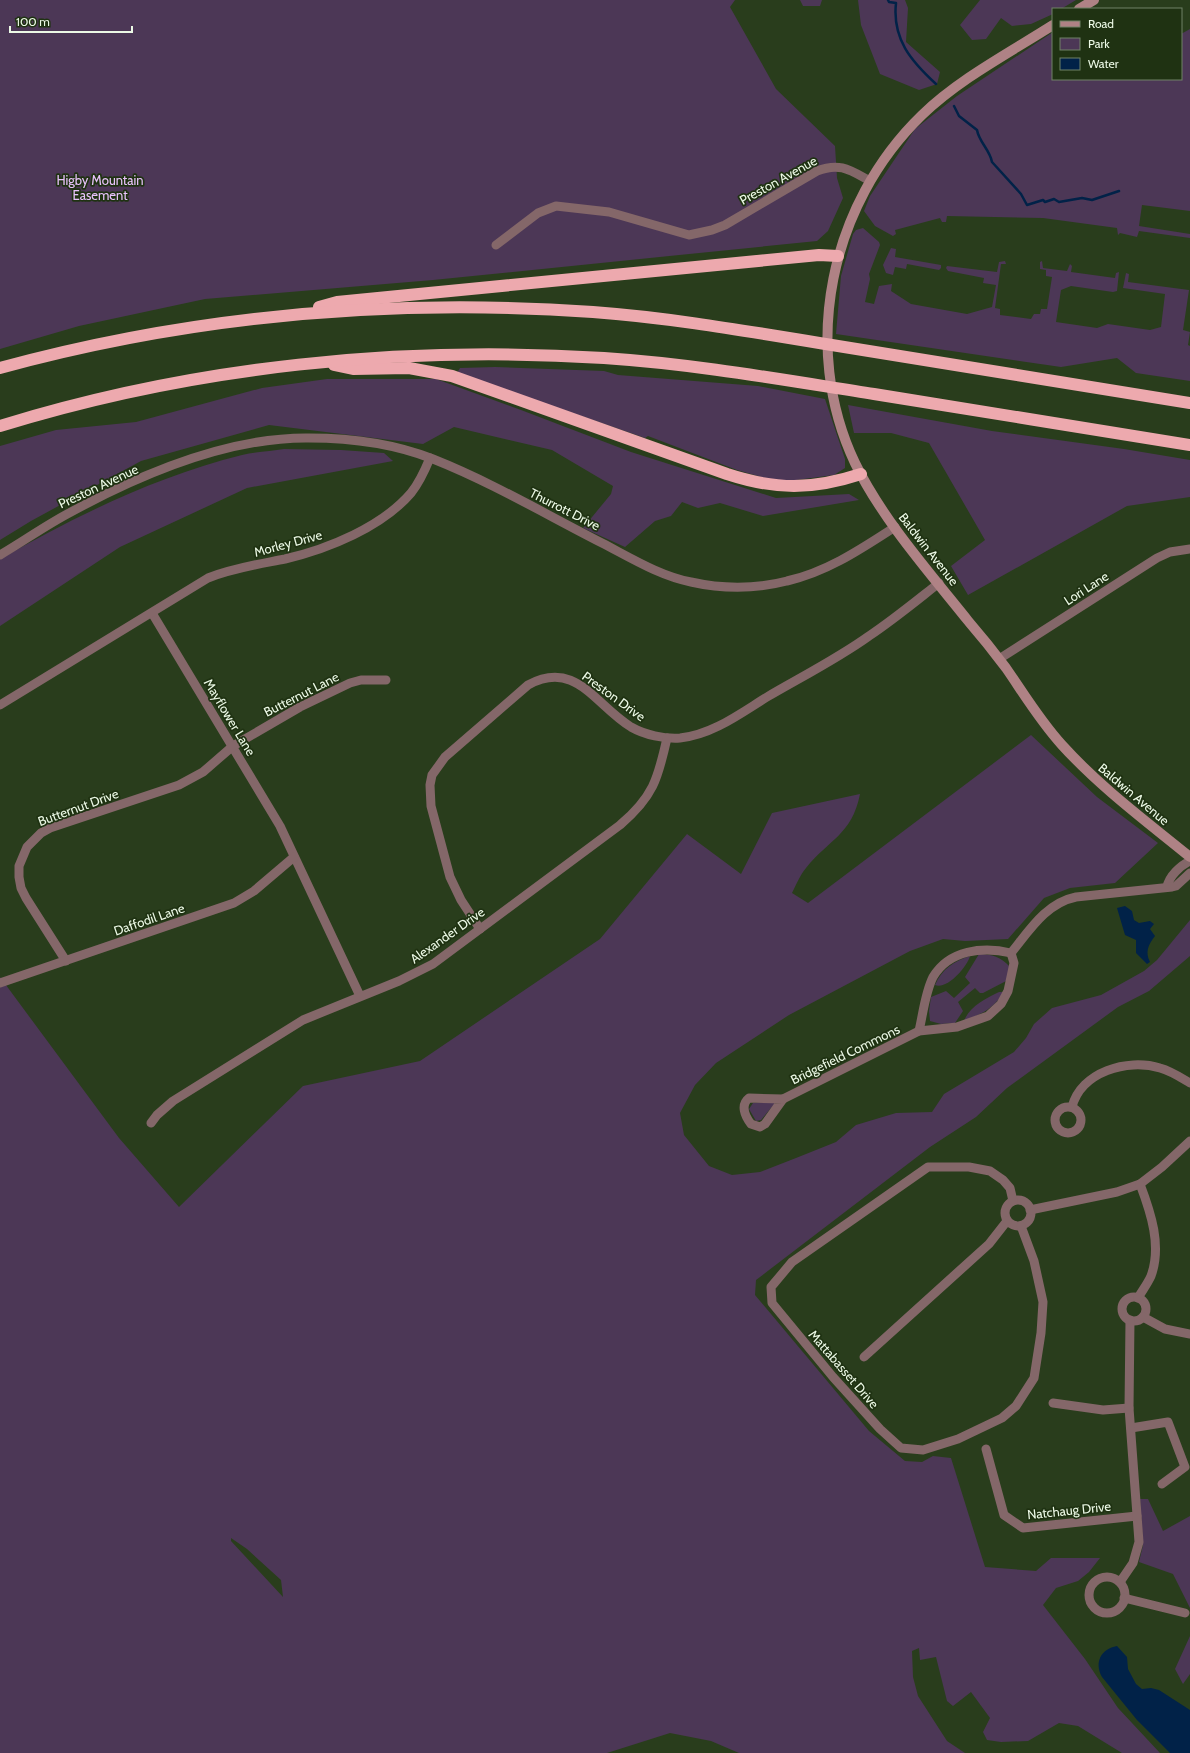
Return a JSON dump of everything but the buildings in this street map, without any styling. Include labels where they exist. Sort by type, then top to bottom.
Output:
[{"type":"highway","points":[[306,313],[323,305],[337,302],[818,255],[838,256]]},
{"type":"highway","points":[[0,368],[149,334],[230,321],[306,313],[440,307],[547,309],[660,319],[846,347],[1190,403]]},
{"type":"highway","points":[[0,426],[76,405],[150,388],[239,373],[325,363],[432,356],[520,355],[570,356],[692,366],[1190,445]]},
{"type":"highway","points":[[325,363],[349,369],[409,368],[452,376],[731,476],[762,484],[785,487],[806,487],[833,482],[861,474]]},
{"type":"main road","points":[[1081,8],[1094,0]]},
{"type":"main road","points":[[870,180],[896,144],[936,103],[958,86],[1052,26]]},
{"type":"main road","name":"Baldwin Avenue","points":[[870,180],[850,221],[838,256],[828,310],[827,334],[829,373],[834,402],[841,427],[861,474],[879,505],[895,527],[999,659],[1045,726],[1080,764],[1108,790],[1190,857]]},
{"type":"street","name":"Preston Avenue","points":[[496,245],[538,213],[556,206],[609,212],[689,235],[712,230],[725,225],[828,166],[840,166],[870,180]]},
{"type":"street","name":"Thurrott Drive","points":[[213,452],[262,441],[309,438],[382,445],[430,458],[486,483],[648,567],[689,582],[708,585],[750,587],[787,581],[806,576],[841,560],[895,527]]},
{"type":"street","name":"Preston Avenue","points":[[0,555],[48,525],[94,500],[168,468],[213,452]]},
{"type":"street","name":"Morley Drive","points":[[152,613],[208,578],[219,573],[310,553],[351,536],[386,514],[410,494],[421,477],[430,458]]},
{"type":"street","name":"Lori Lane","points":[[999,659],[1157,558],[1170,552],[1190,549]]},
{"type":"street","name":"Preston Drive","points":[[480,929],[455,889],[431,806],[430,785],[432,776],[445,757],[528,685],[539,679],[551,676],[577,682],[630,726],[653,736],[667,738],[693,736],[718,726],[868,637],[939,583]]},
{"type":"street","points":[[0,705],[152,613]]},
{"type":"street","name":"Mayflower Lane","points":[[152,613],[272,813],[360,996]]},
{"type":"street","name":"Butternut Lane","points":[[233,746],[300,707],[350,684],[361,680],[386,680]]},
{"type":"street","name":"Alexander Drive","points":[[151,1123],[157,1115],[173,1101],[284,1030],[322,1011],[415,974],[433,964],[480,929],[620,824],[640,807],[656,782],[667,738]]},
{"type":"street","name":"Butternut Drive","points":[[66,961],[21,888],[19,866],[27,846],[41,833],[50,828],[191,779],[233,746]]},
{"type":"street","name":"Daffodil Lane","points":[[0,983],[234,903],[254,891],[294,857]]},
{"type":"street","points":[[1167,887],[1169,880],[1182,865],[1190,861]]},
{"type":"street","points":[[1011,952],[1047,911],[1065,901],[1076,897],[1176,886],[1190,873]]},
{"type":"street","name":"Bridgefield Commons","points":[[783,1099],[919,1031],[968,1025],[988,1016],[995,1011],[1006,996],[1014,963],[1011,952],[1002,950],[974,950],[963,952],[949,960],[934,977],[928,991],[919,1031]]},
{"type":"street","points":[[1072,1108],[1075,1097],[1080,1089],[1101,1074],[1113,1069],[1144,1065],[1170,1072],[1190,1083]]},
{"type":"street","points":[[1030,1210],[1117,1192],[1140,1184],[1162,1168],[1190,1142]]},
{"type":"street","name":"Mattabasset Drive","points":[[864,1357],[989,1244],[1007,1221],[1005,1217],[1006,1207],[1013,1200],[1010,1188],[990,1171],[969,1167],[928,1167],[792,1262],[771,1287],[772,1303],[833,1378],[880,1429],[901,1448],[923,1450],[944,1444],[1002,1418],[1016,1406],[1034,1378],[1041,1333],[1043,1302],[1034,1261],[1021,1226]]},
{"type":"street","points":[[1138,1298],[1151,1276],[1156,1253],[1152,1216],[1140,1184]]},
{"type":"street","points":[[1007,1221],[1012,1225],[1021,1226],[1028,1221],[1030,1210],[1028,1206],[1022,1201],[1013,1200]]},
{"type":"street","points":[[1129,1298],[1138,1298],[1142,1300],[1146,1308],[1143,1317],[1139,1320],[1130,1320],[1124,1314],[1123,1305],[1129,1298]]},
{"type":"street","points":[[1143,1317],[1165,1329],[1190,1334]]},
{"type":"street","points":[[1120,1582],[1133,1563],[1139,1542],[1129,1408],[1130,1320]]},
{"type":"street","points":[[1053,1403],[1103,1410],[1129,1408]]},
{"type":"street","points":[[1131,1428],[1168,1422],[1185,1467],[1162,1484]]},
{"type":"street","name":"Natchaug Drive","points":[[986,1449],[1004,1515],[1023,1528],[1137,1516]]},
{"type":"street","points":[[1107,1577],[1120,1582],[1124,1588],[1124,1598],[1120,1607],[1107,1613],[1095,1607],[1091,1602],[1091,1588],[1095,1582],[1107,1577]]},
{"type":"street","points":[[1124,1598],[1185,1613]]},
{"type":"green space","name":"Higby Mountain Easement","points":[[0,0],[735,0],[730,7],[776,89],[835,146],[837,178],[843,198],[828,231],[817,241],[433,280],[205,299],[79,326],[0,349]]},
{"type":"green space","points":[[800,0],[822,0],[820,6],[803,6]]},
{"type":"green space","points":[[858,0],[905,0],[908,8],[906,42],[940,72],[937,84],[919,90],[880,74],[861,25]]},
{"type":"green space","points":[[980,0],[1076,0],[1063,8],[1052,8],[1052,14],[1031,24],[1012,26],[1001,18],[986,39],[972,40],[960,25]]},
{"type":"green space","points":[[1190,29],[1190,211],[1142,205],[1139,226],[1190,234],[1190,238],[1139,231],[1137,237],[1120,233],[1118,235],[1117,228],[1043,218],[947,216],[946,222],[942,222],[940,218],[895,230],[896,234],[893,236],[875,226],[864,211],[870,196],[915,129],[957,96],[1052,33],[1052,80],[1182,80],[1182,33]]},
{"type":"green space","points":[[863,228],[879,242],[880,245],[869,274],[870,279],[865,302],[874,304],[879,286],[892,284],[891,291],[911,304],[967,314],[992,307],[996,285],[983,283],[984,278],[948,271],[946,268],[947,266],[997,272],[999,262],[1005,261],[1006,264],[1001,264],[995,308],[1000,309],[1000,315],[1031,319],[1034,314],[1040,314],[1041,309],[1047,309],[1052,277],[1046,276],[1046,270],[1040,269],[1040,262],[1042,261],[1043,268],[1067,271],[1070,264],[1072,266],[1071,272],[1115,278],[1116,273],[1119,272],[1117,291],[1113,292],[1071,286],[1061,290],[1056,322],[1097,328],[1108,324],[1150,330],[1161,327],[1165,294],[1123,288],[1126,273],[1129,274],[1128,282],[1189,290],[1183,330],[1190,332],[1188,345],[1190,346],[1190,381],[1136,373],[1117,358],[1061,367],[836,334],[841,276],[853,234],[856,230]]},
{"type":"green space","points":[[891,248],[896,249],[895,257],[941,265],[941,268],[939,270],[907,264],[906,269],[895,267],[893,275],[886,273],[883,265]]},
{"type":"green space","points":[[495,367],[604,371],[618,375],[758,386],[825,399],[845,459],[845,468],[834,475],[789,481],[768,479],[737,470],[648,436],[645,438],[457,373],[460,368]]},
{"type":"green space","points":[[327,379],[436,379],[631,452],[776,498],[849,494],[859,500],[763,516],[720,503],[698,508],[682,502],[671,516],[655,521],[625,547],[583,528],[611,494],[613,486],[552,450],[454,427],[423,444],[269,425],[141,461],[31,521],[0,540],[0,446],[56,430],[136,422],[262,388]]},
{"type":"green space","points":[[848,405],[992,431],[1124,449],[1190,460],[1190,497],[1127,506],[968,595],[951,566],[985,540],[929,443],[891,433],[854,433]]},
{"type":"green space","points":[[284,449],[341,450],[384,453],[393,461],[247,488],[120,547],[0,626],[0,559],[88,513],[148,486],[179,474],[242,455]]},
{"type":"green space","points":[[1031,735],[1097,797],[1158,843],[1115,883],[1070,888],[1044,898],[1008,939],[965,941],[943,939],[910,951],[789,1015],[716,1063],[695,1085],[680,1113],[684,1135],[709,1166],[732,1175],[760,1172],[836,1142],[856,1125],[896,1113],[932,1112],[944,1094],[1014,1052],[1026,1038],[1034,1024],[1052,1008],[1101,995],[1144,971],[1157,960],[1190,920],[1190,956],[1149,991],[1118,1007],[1007,1088],[976,1117],[930,1147],[756,1280],[755,1295],[869,1431],[905,1461],[922,1462],[933,1456],[951,1458],[985,1567],[1036,1571],[1051,1558],[1100,1558],[1089,1572],[1078,1581],[1056,1588],[1043,1605],[1085,1659],[1118,1708],[1160,1753],[1122,1753],[1078,1726],[1059,1723],[1028,1741],[1001,1742],[987,1740],[983,1732],[990,1718],[971,1692],[953,1706],[947,1701],[936,1657],[920,1660],[919,1648],[912,1651],[913,1677],[918,1696],[947,1741],[965,1753],[739,1753],[711,1741],[670,1733],[607,1753],[0,1753],[0,977],[119,1138],[179,1207],[303,1086],[420,1061],[600,939],[687,834],[741,874],[772,813],[860,794],[856,808],[845,828],[814,858],[800,877],[792,893],[808,903]],"holes":[[[231,1538],[247,1549],[281,1580],[283,1597],[231,1541]]]},
{"type":"green space","points":[[979,954],[996,957],[1007,964],[1010,967],[1008,980],[983,993],[980,993],[975,988],[958,1002],[963,1011],[955,1023],[941,1024],[930,1021],[929,1011],[931,997],[946,991],[954,998],[970,983],[965,977]]},
{"type":"green space","points":[[970,956],[965,966],[951,981],[940,986],[935,985],[941,974],[949,966]]},
{"type":"green space","points":[[999,992],[1004,992],[991,1007],[964,1021],[966,1016],[974,1007]]},
{"type":"green space","points":[[776,1102],[761,1120],[756,1121],[749,1109],[753,1103]]},
{"type":"green space","points":[[1140,1499],[1148,1499],[1163,1531],[1190,1516],[1190,1608],[1173,1574],[1139,1562],[1143,1545]]},
{"type":"green space","points":[[1190,1636],[1190,1674],[1183,1684],[1175,1669]]},
{"type":"water","points":[[1125,906],[1132,911],[1134,920],[1139,923],[1150,921],[1154,924],[1150,929],[1155,936],[1148,949],[1150,962],[1147,964],[1136,953],[1136,940],[1125,935],[1117,908]]},
{"type":"water","points":[[1117,1646],[1127,1657],[1128,1669],[1136,1684],[1142,1689],[1151,1688],[1159,1690],[1190,1710],[1190,1753],[1170,1753],[1137,1720],[1102,1677],[1099,1666],[1100,1657],[1107,1650]]},
{"type":"waterway","points":[[888,0],[889,2],[896,3],[897,28],[905,48],[911,58],[936,84]]},
{"type":"waterway","points":[[954,106],[959,116],[977,130],[992,162],[1021,194],[1027,205],[1043,200],[1045,202],[1054,199],[1059,202],[1082,198],[1092,200],[1119,191]]}]
